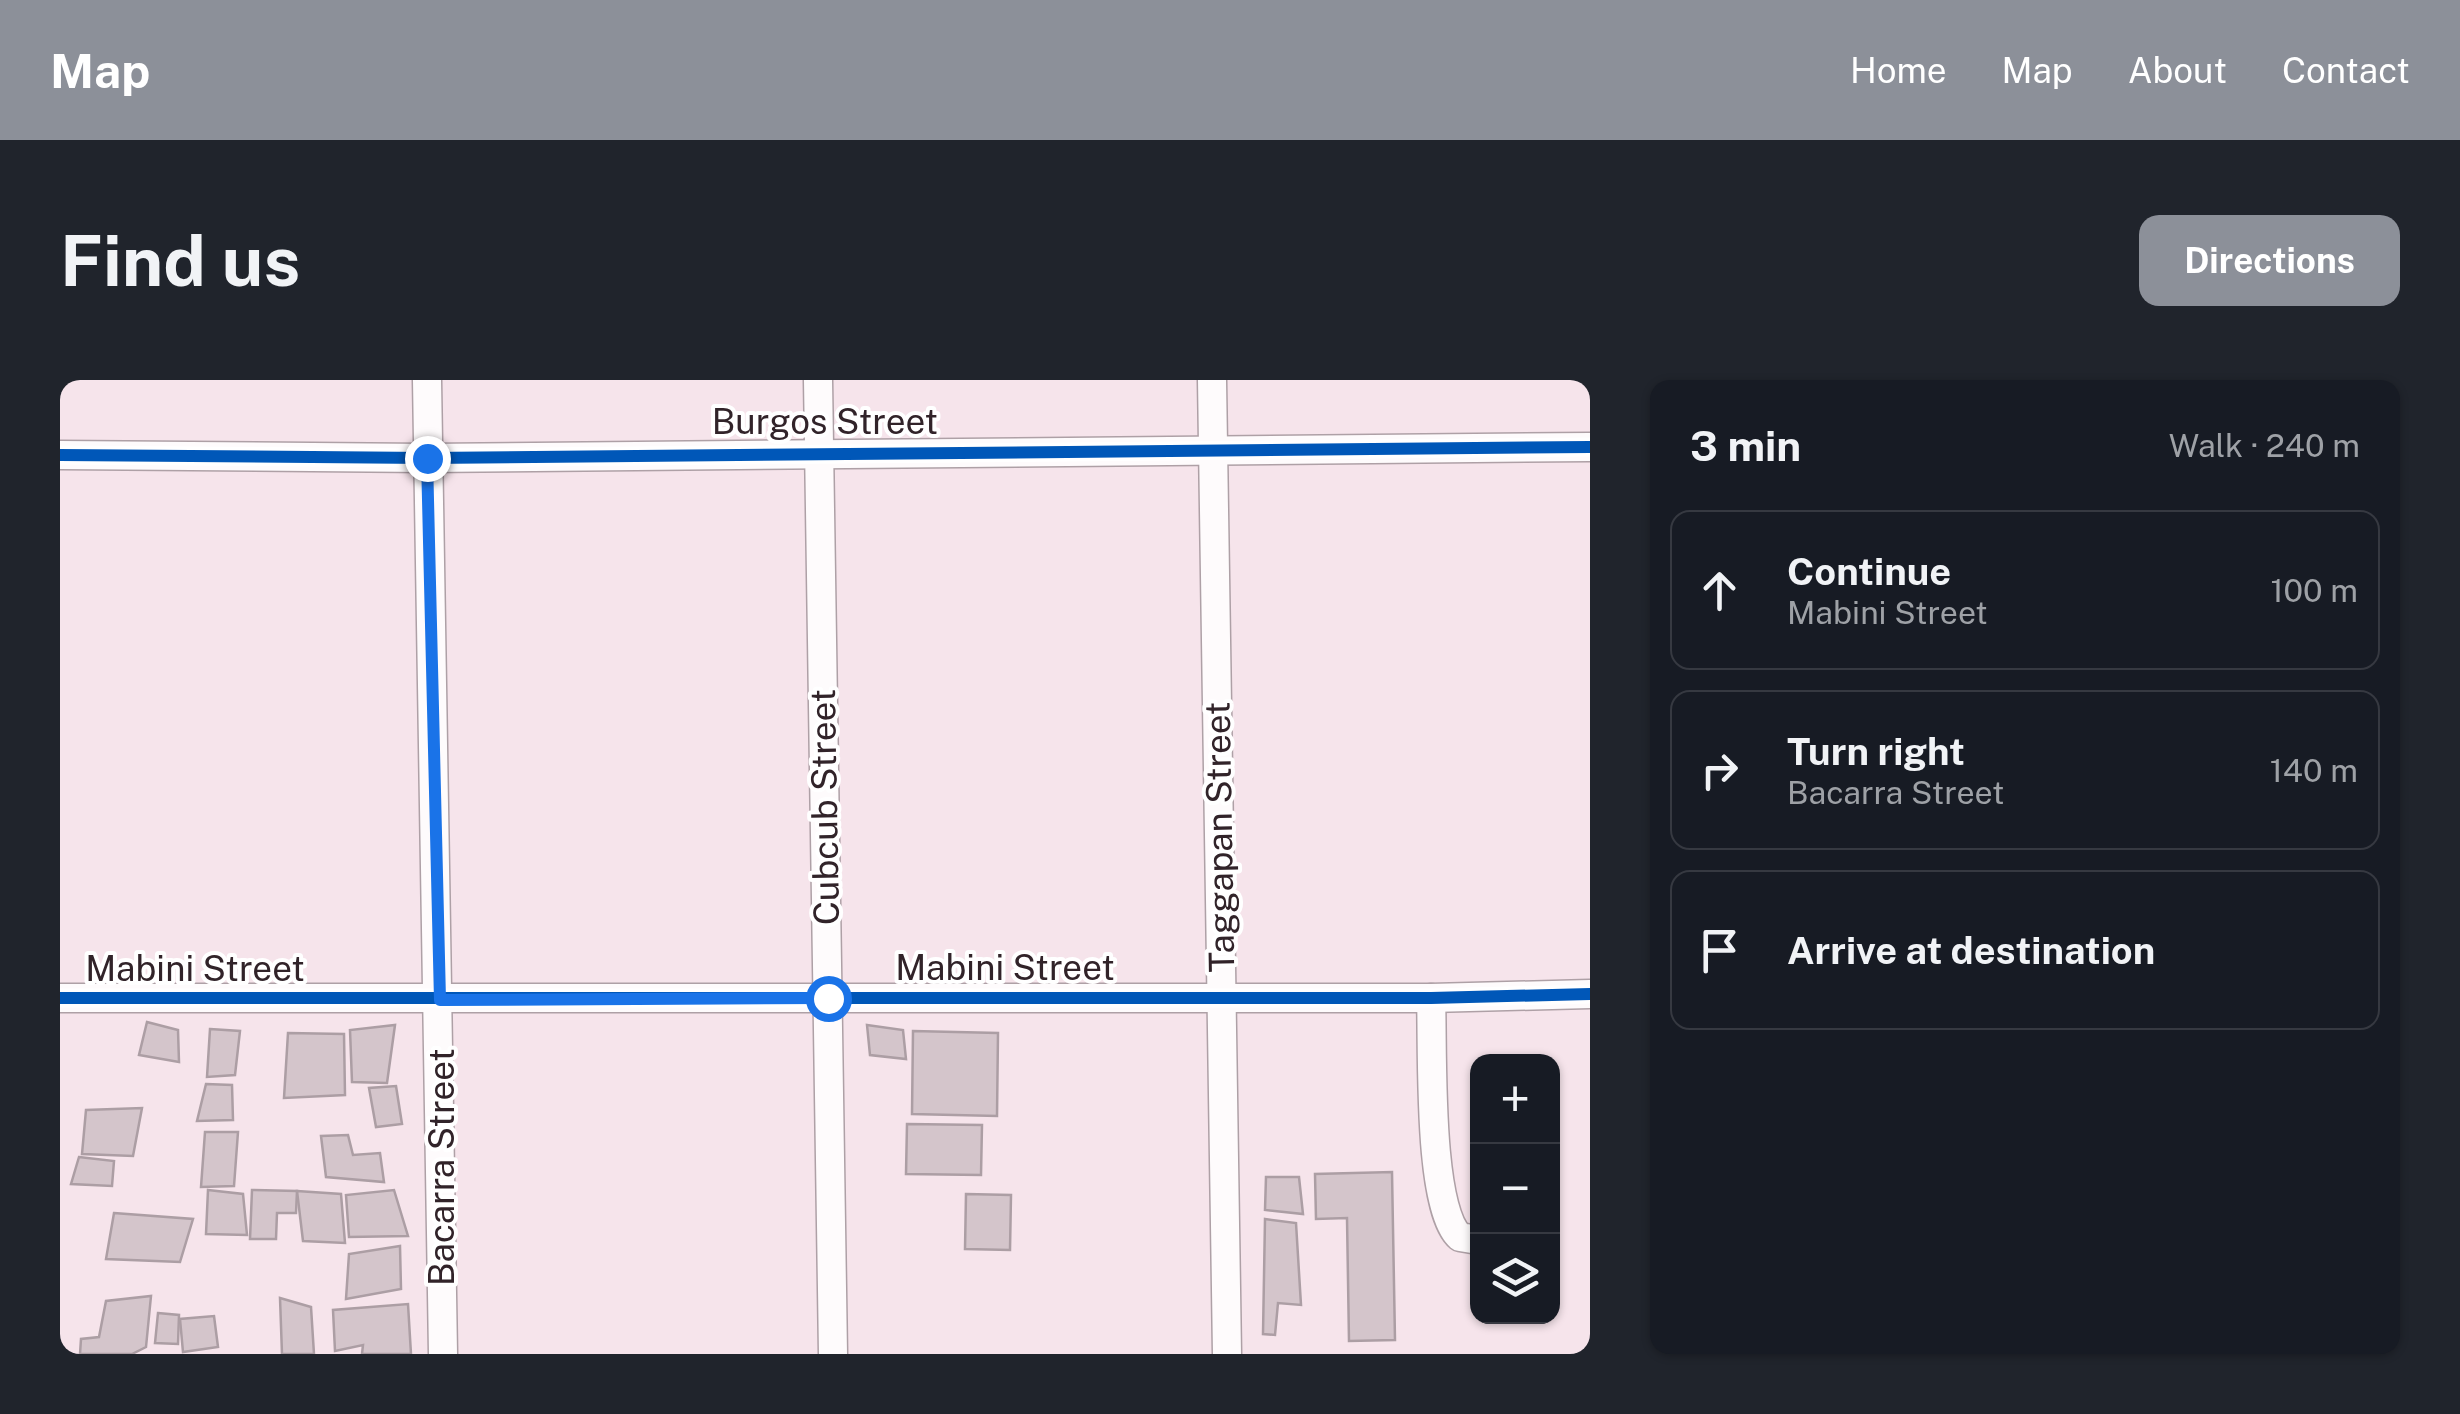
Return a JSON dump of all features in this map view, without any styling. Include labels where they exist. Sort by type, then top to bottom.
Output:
[{"type":"street","name":"Bacarra Street","points":[[426,380],[440,1000],[443,1354]]},
{"type":"street","name":"Cubcub Street","points":[[818,380],[833,1354]]},
{"type":"street","name":"Taggapan Street","points":[[1212,380],[1227,1354]]},
{"type":"street","name":"Burgos Street","points":[[60,455],[427,458],[820,451],[1212,452],[1590,447]]},
{"type":"street","name":"Mabini Street","points":[[60,998],[1431,998],[1590,994]]},
{"type":"street","points":[[1431,998],[1437,1166],[1446,1216],[1460,1238],[1470,1239]]},
{"type":"building","points":[[147,1022],[178,1030],[179,1062],[139,1055]]},
{"type":"building","points":[[395,1025],[387,1083],[352,1082],[350,1030]]},
{"type":"building","points":[[867,1025],[903,1030],[906,1059],[870,1055]]},
{"type":"building","points":[[210,1029],[240,1031],[235,1075],[207,1077]]},
{"type":"building","points":[[913,1031],[998,1033],[997,1116],[912,1114]]},
{"type":"building","points":[[288,1033],[344,1034],[345,1095],[284,1098]]},
{"type":"building","points":[[206,1084],[232,1085],[233,1120],[197,1121]]},
{"type":"building","points":[[396,1086],[402,1124],[376,1127],[369,1088]]},
{"type":"building","points":[[142,1108],[133,1156],[82,1154],[86,1110]]},
{"type":"building","points":[[907,1124],[982,1125],[981,1175],[906,1174]]},
{"type":"building","points":[[205,1132],[238,1132],[234,1186],[201,1187]]},
{"type":"building","points":[[348,1135],[353,1155],[380,1153],[384,1182],[326,1177],[321,1136]]},
{"type":"building","points":[[79,1157],[114,1161],[112,1186],[71,1184]]},
{"type":"building","points":[[1392,1172],[1395,1340],[1349,1341],[1347,1218],[1316,1219],[1315,1174]]},
{"type":"building","points":[[1266,1177],[1299,1177],[1303,1214],[1265,1210]]},
{"type":"building","points":[[208,1190],[243,1194],[247,1235],[206,1234]]},
{"type":"building","points":[[252,1190],[297,1191],[296,1213],[277,1213],[276,1239],[250,1239]]},
{"type":"building","points":[[394,1190],[408,1236],[349,1237],[346,1195]]},
{"type":"building","points":[[297,1191],[341,1194],[345,1243],[303,1241]]},
{"type":"building","points":[[966,1194],[1011,1195],[1010,1250],[965,1249]]},
{"type":"building","points":[[114,1213],[193,1219],[180,1262],[106,1259]]},
{"type":"building","points":[[1265,1219],[1296,1223],[1301,1305],[1278,1303],[1275,1335],[1263,1334]]},
{"type":"building","points":[[400,1246],[401,1289],[346,1299],[349,1254]]},
{"type":"building","points":[[151,1296],[146,1347],[132,1354],[80,1354],[81,1339],[99,1337],[106,1301]]},
{"type":"building","points":[[280,1298],[311,1307],[314,1354],[282,1354]]},
{"type":"building","points":[[408,1304],[411,1354],[362,1354],[363,1345],[335,1351],[333,1310]]},
{"type":"building","points":[[158,1313],[179,1315],[178,1344],[155,1343]]},
{"type":"building","points":[[214,1316],[218,1347],[183,1352],[180,1319]]},
{"type":"cycle path","points":[[60,455],[427,458],[1590,447]]},
{"type":"cycle path","points":[[60,998],[1431,998],[1590,994]]},
{"type":"route","points":[[427,458],[440,1000],[828,998]]}]
